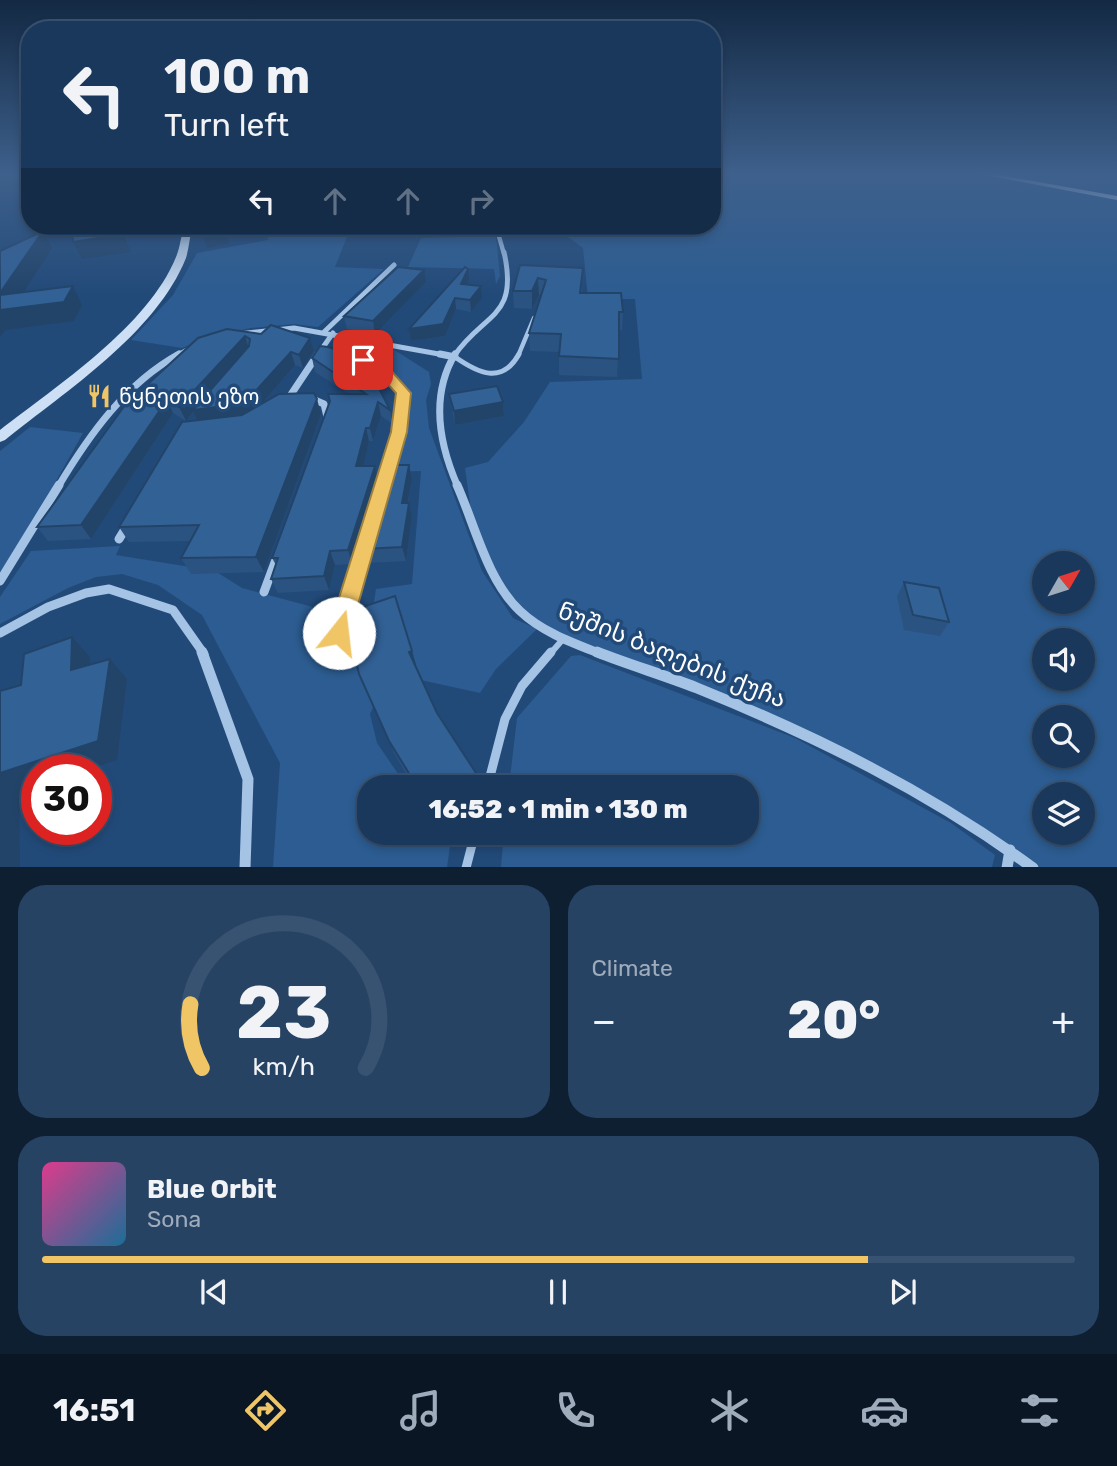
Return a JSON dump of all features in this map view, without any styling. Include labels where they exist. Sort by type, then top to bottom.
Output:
[{"type":"main road","points":[[0,437],[136,325],[172,282],[187,250],[188,235]]},
{"type":"street","name":"ნუშის ბაღების ქუჩა","points":[[498,235],[504,258],[506,297],[492,320],[459,349],[441,393],[440,429],[452,475],[472,518],[487,561],[520,611],[564,638],[690,685],[816,737],[954,814],[1033,867]]},
{"type":"street","points":[[324,332],[394,265]]},
{"type":"street","points":[[228,336],[294,328],[455,357]]},
{"type":"street","points":[[284,402],[293,396],[332,333]]},
{"type":"street","points":[[0,581],[28,541],[89,436],[111,406],[183,351],[204,342]]},
{"type":"street","points":[[320,353],[330,354]]},
{"type":"street","points":[[341,354],[363,360],[383,370],[403,393],[399,432],[383,485]]},
{"type":"street","points":[[293,396],[321,400],[328,413],[323,426]]},
{"type":"street","points":[[119,539],[131,520]]},
{"type":"street","points":[[339,633],[367,539]]},
{"type":"street","points":[[264,592],[282,541]]},
{"type":"street","points":[[0,632],[48,607],[86,593],[109,589],[173,610],[205,656],[248,779],[245,867]]},
{"type":"street","points":[[1007,867],[1010,850]]},
{"type":"lane","points":[[455,357],[472,370],[488,375],[511,369],[520,357],[537,310]]},
{"type":"lane","points":[[490,775],[505,719],[522,686],[564,638]]},
{"type":"lane","points":[[466,867],[472,845]]},
{"type":"shaded area","points":[[721,214],[1117,214],[1117,867],[1033,867],[816,737],[582,646],[520,611],[487,561],[472,518],[465,468],[488,462],[524,422],[550,382],[642,379],[635,299],[588,299],[583,248],[565,235],[721,235]]},
{"type":"shaded area","points":[[267,235],[380,235],[347,237],[335,267],[384,269],[318,327],[294,324],[251,328],[212,336],[182,348],[131,340],[173,295],[197,253],[268,240]]},
{"type":"shaded area","points":[[496,236],[500,276],[496,284],[494,269],[408,267],[421,238]]},
{"type":"shaded area","points":[[347,339],[393,349],[429,372],[431,384],[426,400],[429,428],[482,571],[513,618],[537,629],[496,669],[480,693],[389,673],[370,714],[377,743],[399,775],[357,775],[357,845],[450,845],[447,867],[273,867],[280,763],[202,615],[158,585],[122,574],[96,577],[68,588],[0,624],[0,597],[31,551],[120,546],[116,555],[215,571],[242,588],[313,607],[324,627],[370,629],[376,589],[412,584],[421,471],[393,472],[407,390],[386,367],[337,350]]},
{"type":"shaded area","points":[[30,427],[83,433],[23,540],[0,572],[0,451]]},
{"type":"shaded area","points":[[580,655],[795,738],[951,823],[995,855],[992,867],[501,867],[503,845],[759,845],[759,775],[510,775],[517,718],[571,656]]},
{"type":"building","points":[[34,235],[40,235],[0,293],[0,251]]},
{"type":"building","points":[[73,235],[117,235],[73,242]]},
{"type":"building","points":[[520,265],[583,268],[580,293],[621,293],[623,312],[619,312],[619,359],[559,356],[561,334],[529,333],[546,280],[538,278],[532,291],[513,291]]},
{"type":"building","points":[[398,267],[424,270],[373,321],[344,316]]},
{"type":"building","points":[[465,267],[468,269],[461,284],[481,286],[470,300],[455,298],[443,324],[409,329]]},
{"type":"building","points":[[73,286],[64,302],[0,310],[0,295]]},
{"type":"building","points":[[271,325],[310,338],[299,355],[291,352],[252,395],[255,395],[240,404],[193,410],[249,346],[250,339],[245,336],[179,407],[167,400],[81,525],[37,527],[125,405],[198,338],[227,329],[261,334]]},
{"type":"building","points":[[320,346],[353,355],[367,364],[390,410],[378,402],[370,428],[366,428],[356,466],[375,466],[348,550],[330,551],[324,576],[271,579],[278,558],[272,558],[330,401],[328,394],[366,394],[312,358]]},
{"type":"building","points":[[497,386],[503,402],[454,411],[449,394]]},
{"type":"building","points":[[314,393],[317,399],[256,557],[181,558],[199,525],[119,527],[182,422],[242,415],[279,394]]},
{"type":"building","points":[[388,465],[409,465],[402,503],[409,503],[402,547],[363,549]]},
{"type":"building","points":[[904,582],[939,588],[949,622],[913,615]]},
{"type":"building","points":[[395,596],[412,651],[409,652],[437,713],[476,773],[410,775],[389,741],[359,674],[345,613]]},
{"type":"building","points":[[72,637],[71,670],[110,659],[98,741],[58,754],[21,754],[21,766],[0,773],[0,691],[21,685],[24,654]]},
{"type":"place","name":"წყნეთის ეზო","points":[[99,396]]},
{"type":"route","points":[[339,633],[399,432],[403,393],[383,370],[363,360]]}]
